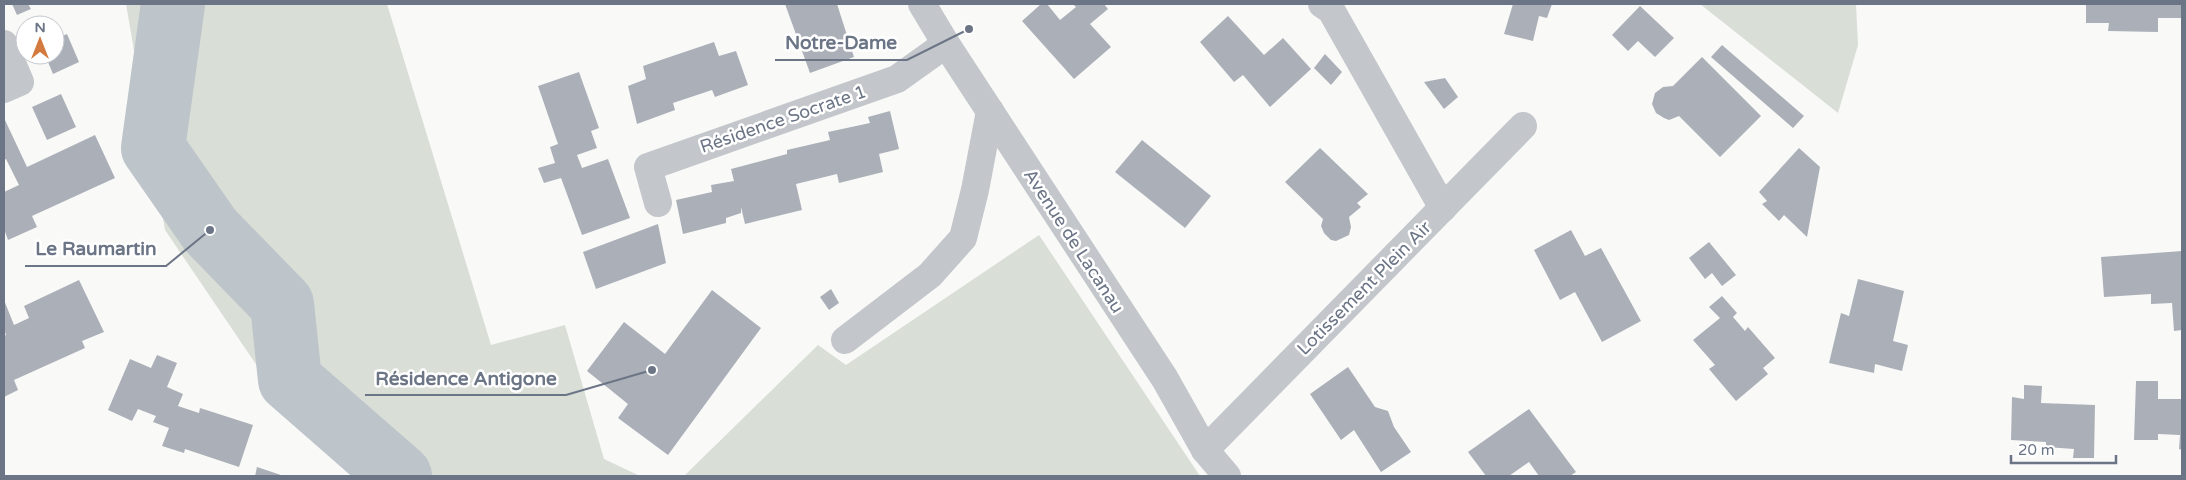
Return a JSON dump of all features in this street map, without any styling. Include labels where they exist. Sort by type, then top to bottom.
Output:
[{"type":"street","name":"Avenue de Lacanau","points":[[922,4],[946,44],[1165,379],[1205,450],[1227,476]]},
{"type":"street","points":[[1322,4],[1331,10],[1443,208]]},
{"type":"street","points":[[4,44],[20,82],[4,89]]},
{"type":"street","name":"Résidence Socrate 1","points":[[658,203],[648,167],[897,79],[946,44]]},
{"type":"street","points":[[845,340],[930,275],[963,238],[975,190],[990,111]]},
{"type":"street","name":"Lotissement Plein Air","points":[[1205,450],[1523,126]]},
{"type":"shaded area","points":[[126,4],[387,4],[491,345],[565,325],[604,459],[640,476],[367,476],[268,382],[165,230]]},
{"type":"shaded area","points":[[1700,4],[1856,4],[1858,45],[1838,113]]},
{"type":"shaded area","points":[[1039,235],[1200,476],[684,476],[818,345],[846,365]]},
{"type":"building","points":[[12,4],[28,4],[31,9],[17,15]]},
{"type":"building","points":[[785,4],[837,4],[854,57],[810,73]]},
{"type":"building","points":[[1041,4],[1047,4],[1060,20],[1076,7],[1073,4],[1104,4],[1108,9],[1090,24],[1111,47],[1074,79],[1022,21]]},
{"type":"building","points":[[1513,4],[1552,4],[1547,18],[1539,16],[1533,41],[1504,34]]},
{"type":"building","points":[[2086,4],[2182,4],[2182,18],[2158,18],[2158,32],[2108,31],[2109,23],[2086,23]]},
{"type":"building","points":[[1640,6],[1674,38],[1655,57],[1638,41],[1628,51],[1612,35]]},
{"type":"building","points":[[1228,16],[1264,55],[1283,38],[1311,69],[1270,107],[1243,75],[1234,82],[1200,42]]},
{"type":"building","points":[[67,34],[79,62],[53,74],[49,65],[65,65],[65,35]]},
{"type":"building","points":[[714,42],[719,56],[736,51],[748,85],[715,97],[712,90],[673,103],[675,110],[637,124],[628,86],[646,79],[643,66]]},
{"type":"building","points":[[1722,45],[1804,116],[1793,128],[1711,57]]},
{"type":"building","points":[[1325,54],[1342,72],[1331,85],[1314,68]]},
{"type":"building","points":[[1702,57],[1761,116],[1720,157],[1679,116],[1669,120],[1664,118],[1656,113],[1652,104],[1655,93],[1663,87],[1673,86]]},
{"type":"building","points":[[579,72],[599,128],[591,131],[597,148],[577,155],[582,168],[608,159],[630,218],[582,235],[561,178],[544,183],[538,168],[555,163],[550,147],[558,144],[538,86]]},
{"type":"building","points":[[1445,78],[1458,97],[1444,109],[1424,82]]},
{"type":"building","points":[[61,94],[76,127],[47,140],[32,107]]},
{"type":"building","points":[[890,111],[899,149],[879,154],[883,172],[839,183],[837,174],[796,184],[802,210],[745,224],[741,207],[741,213],[726,218],[726,223],[683,234],[676,200],[712,192],[711,185],[734,181],[731,169],[787,154],[787,150],[830,140],[828,132],[870,123],[868,117]]},
{"type":"building","points":[[5,120],[27,167],[95,135],[115,178],[32,216],[37,227],[8,240],[4,229],[4,192],[19,185],[6,159],[4,160]]},
{"type":"building","points":[[1142,140],[1211,196],[1185,228],[1115,172]]},
{"type":"building","points":[[1320,148],[1368,194],[1357,203],[1361,207],[1349,217],[1351,227],[1349,235],[1336,241],[1331,240],[1324,233],[1321,226],[1323,219],[1285,182]]},
{"type":"building","points":[[1799,148],[1820,167],[1807,237],[1784,215],[1779,221],[1762,204],[1767,201],[1759,192]]},
{"type":"building","points":[[658,224],[666,263],[596,289],[583,252]]},
{"type":"building","points":[[1571,230],[1585,256],[1601,248],[1641,321],[1602,342],[1575,292],[1560,300],[1534,250]]},
{"type":"building","points":[[1709,242],[1736,275],[1722,286],[1712,273],[1705,279],[1689,258]]},
{"type":"building","points":[[2182,251],[2182,330],[2174,331],[2172,303],[2151,304],[2151,294],[2104,297],[2101,257]]},
{"type":"building","points":[[1858,279],[1904,291],[1893,341],[1908,345],[1902,371],[1875,364],[1874,373],[1829,363],[1841,313],[1849,316]]},
{"type":"building","points":[[79,280],[104,332],[82,341],[85,348],[14,380],[18,390],[4,397],[4,336],[6,335],[4,329],[4,300],[14,325],[29,318],[24,306]]},
{"type":"building","points":[[831,289],[839,303],[829,310],[820,297]]},
{"type":"building","points":[[712,290],[761,328],[668,455],[618,418],[628,404],[587,371],[624,322],[665,354]]},
{"type":"building","points":[[1722,296],[1737,313],[1733,317],[1745,331],[1748,327],[1775,358],[1763,368],[1768,374],[1736,401],[1709,369],[1715,365],[1693,340],[1720,318],[1709,307]]},
{"type":"building","points":[[157,355],[177,363],[167,387],[183,394],[178,406],[199,413],[200,408],[253,425],[239,467],[185,449],[184,453],[162,446],[169,428],[153,422],[156,416],[138,409],[132,421],[108,410],[130,359],[151,368]]},
{"type":"building","points":[[1348,367],[1375,407],[1388,411],[1394,427],[1411,452],[1381,472],[1354,430],[1341,440],[1310,394]]},
{"type":"building","points":[[2136,381],[2158,381],[2158,399],[2182,399],[2182,450],[2179,449],[2180,435],[2158,434],[2158,440],[2134,440]]},
{"type":"building","points":[[2024,385],[2042,386],[2041,403],[2095,405],[2094,458],[2073,458],[2074,449],[2046,447],[2046,442],[2011,440],[2012,397],[2024,399]]},
{"type":"building","points":[[1529,409],[1576,472],[1570,476],[1539,476],[1529,462],[1509,476],[1486,476],[1468,452]]},
{"type":"building","points":[[257,467],[284,476],[255,476]]},
{"type":"waterway","points":[[173,4],[153,148],[210,230],[282,304],[290,380],[400,476]]},
{"type":"place","name":"Notre-Dame","points":[[969,29]]},
{"type":"place","name":"Le Raumartin","points":[[210,230]]},
{"type":"place","name":"Résidence Antigone","points":[[652,370]]}]
